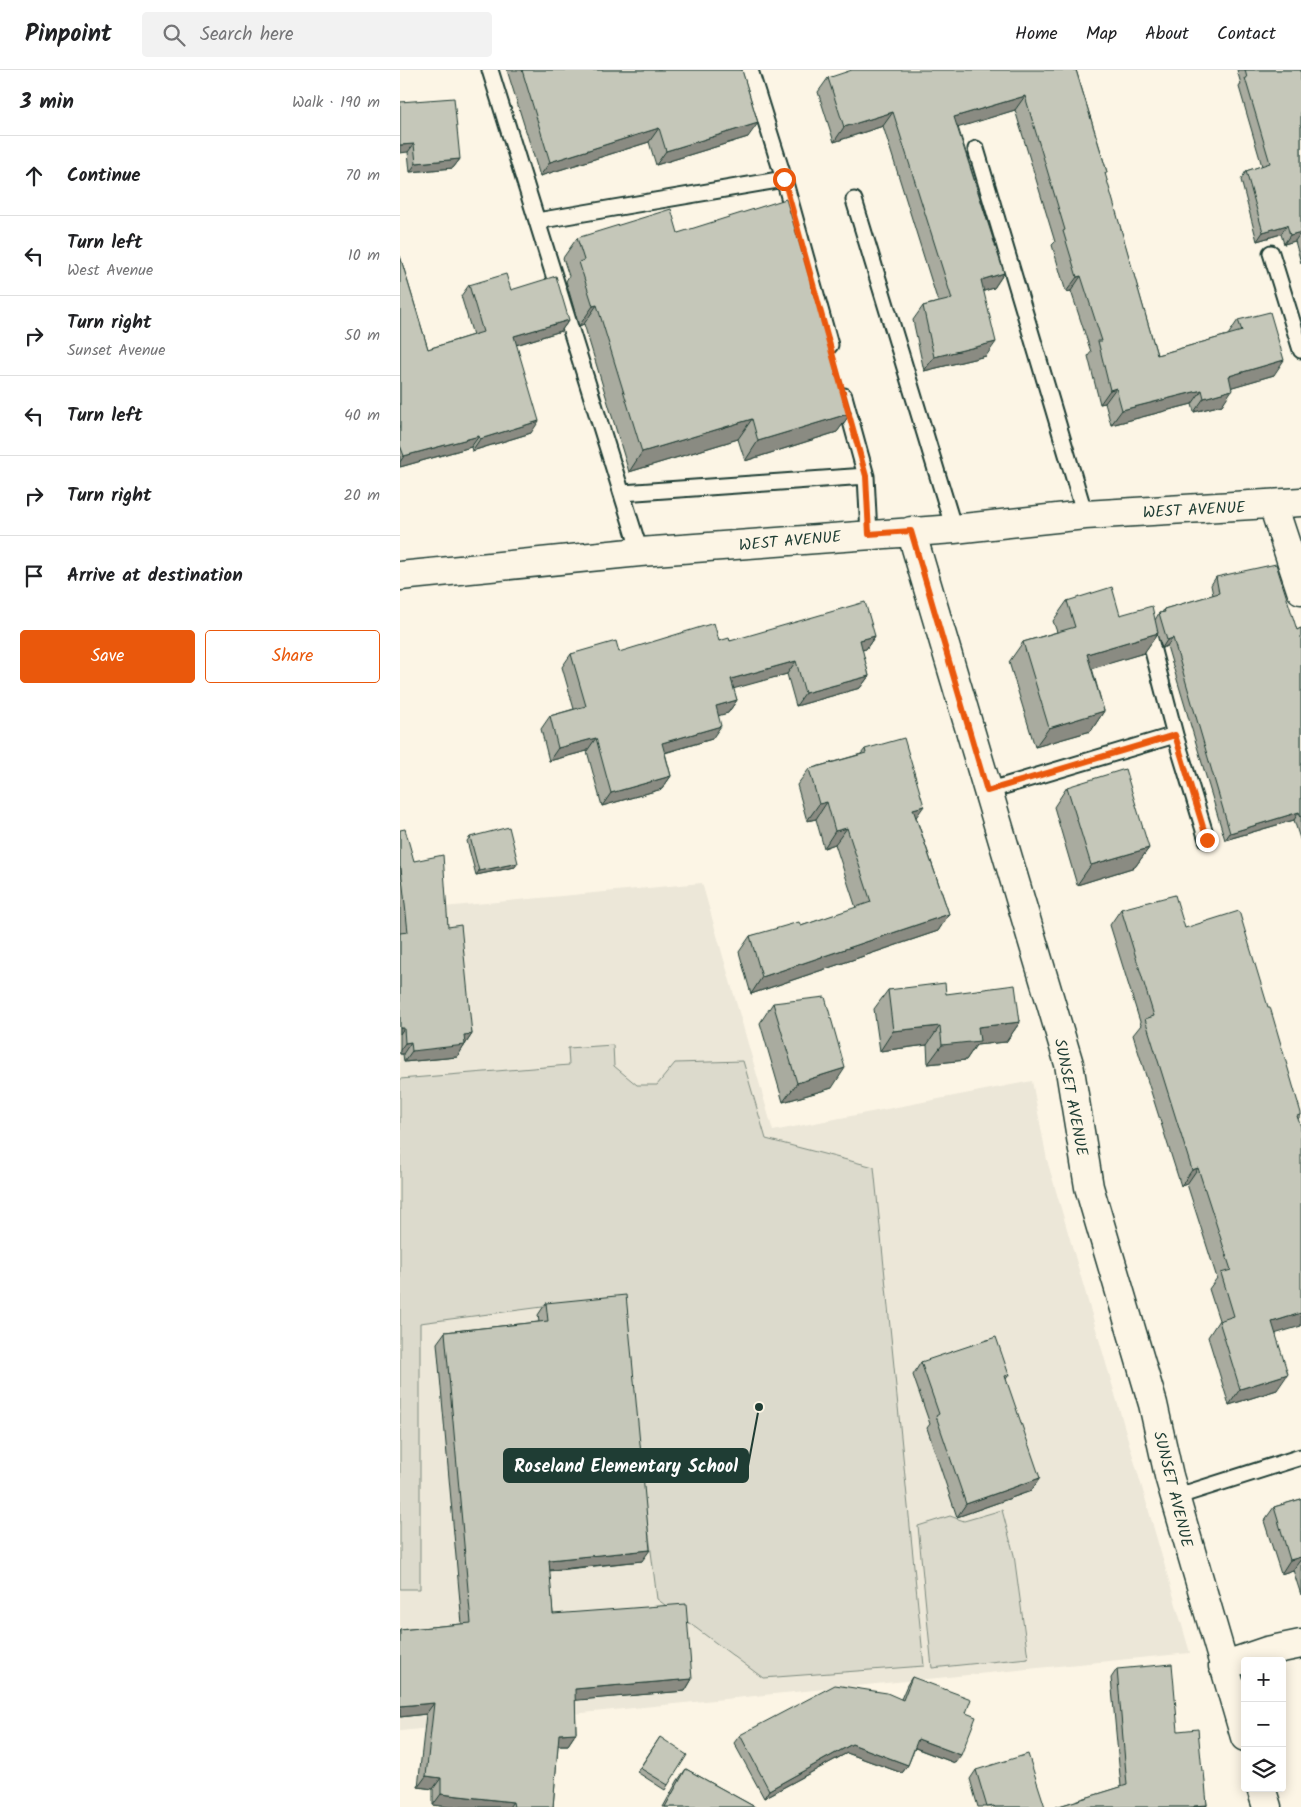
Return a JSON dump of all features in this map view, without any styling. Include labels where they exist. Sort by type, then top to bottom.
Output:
[{"type":"street","name":"WEST AVENUE","points":[[400,576],[640,552],[954,529],[1085,515],[1301,502]]},
{"type":"street","points":[[1273,505],[1301,590]]},
{"type":"street","name":"SUNSET AVENUE","points":[[911,531],[1069,1064],[1089,1187],[1154,1404],[1175,1497],[1241,1724]]},
{"type":"street","points":[[1223,1666],[1267,1651],[1301,1644]]},
{"type":"street","points":[[1262,1792],[1267,1807]]},
{"type":"lane","points":[[490,70],[640,552]]},
{"type":"lane","points":[[750,70],[784,179],[834,361]]},
{"type":"lane","points":[[976,149],[1085,515]]},
{"type":"lane","points":[[537,221],[784,179]]},
{"type":"lane","points":[[854,200],[954,529]]},
{"type":"lane","points":[[1271,253],[1301,350]]},
{"type":"lane","points":[[840,380],[866,476],[869,534]]},
{"type":"lane","points":[[622,493],[866,476]]},
{"type":"lane","points":[[1147,628],[1175,735],[1207,840]]},
{"type":"lane","points":[[987,791],[1175,735]]},
{"type":"lane","points":[[1175,1497],[1301,1457]]},
{"type":"shaded area","points":[[702,883],[773,1131],[1032,1081],[1047,1160],[1190,1653],[400,1731],[400,911]]},
{"type":"shaded area","points":[[613,1045],[614,1066],[637,1085],[657,1085],[675,1063],[743,1061],[766,1139],[874,1167],[924,1666],[763,1678],[657,1599],[619,1297],[420,1323],[420,1589],[400,1589],[400,1079],[569,1065],[568,1048]]},
{"type":"shaded area","points":[[1002,1510],[1014,1555],[1028,1658],[932,1668],[918,1526],[950,1516],[964,1521]]},
{"type":"building","points":[[522,70],[742,70],[758,123],[666,151],[659,128],[550,162]]},
{"type":"building","points":[[852,70],[1076,70],[1107,172],[1105,173],[1157,355],[1242,331],[1238,320],[1270,312],[1284,360],[1229,376],[1232,390],[1204,398],[1202,390],[1122,410],[1116,388],[1110,390],[1098,341],[1102,341],[1081,276],[1077,277],[1025,96],[954,117],[1004,273],[981,280],[996,342],[934,357],[923,306],[952,299],[893,112],[844,127],[828,78]]},
{"type":"building","points":[[1245,70],[1301,70],[1301,232],[1290,235],[1287,225],[1263,232],[1246,171],[1270,163],[1245,78],[1247,78]]},
{"type":"building","points":[[454,98],[460,159],[416,163],[414,144],[400,145],[400,102]]},
{"type":"building","points":[[786,199],[851,413],[758,441],[752,419],[642,452],[597,305],[593,306],[579,262],[584,260],[577,238],[671,209],[678,233]]},
{"type":"building","points":[[400,256],[428,349],[483,332],[469,285],[506,274],[511,290],[556,276],[569,320],[514,336],[539,421],[480,439],[479,436],[404,456],[400,445]]},
{"type":"building","points":[[1276,564],[1297,630],[1301,628],[1301,817],[1299,812],[1230,833],[1173,638],[1167,640],[1159,613],[1165,612],[1164,609],[1219,593],[1216,577]]},
{"type":"building","points":[[1112,587],[1120,615],[1152,606],[1158,633],[1087,654],[1104,711],[1049,728],[1023,642],[1075,627],[1067,601]]},
{"type":"building","points":[[865,602],[875,636],[860,640],[869,676],[805,693],[796,661],[731,679],[737,700],[716,706],[721,726],[662,743],[671,776],[611,793],[596,738],[558,748],[550,716],[586,706],[571,654],[616,641],[619,652],[714,623],[719,641],[729,638],[730,641]]},
{"type":"building","points":[[904,738],[924,806],[913,809],[949,914],[762,977],[750,936],[799,922],[801,926],[871,902],[847,828],[835,831],[827,802],[819,804],[809,769],[866,753],[865,749]]},
{"type":"building","points":[[1125,769],[1149,848],[1091,865],[1067,787]]},
{"type":"building","points":[[509,827],[518,863],[479,871],[470,837]]},
{"type":"building","points":[[405,829],[414,861],[443,855],[448,927],[461,925],[472,1034],[464,1035],[465,1045],[412,1051],[411,1042],[405,1043],[404,1028],[400,1028],[400,933],[408,932],[400,868],[400,830]]},
{"type":"building","points":[[1175,895],[1185,928],[1239,911],[1301,1113],[1301,1115],[1297,1116],[1301,1127],[1301,1313],[1272,1322],[1288,1374],[1240,1389],[1219,1321],[1234,1316],[1221,1273],[1231,1270],[1198,1168],[1192,1170],[1145,1019],[1154,1016],[1121,909]]},
{"type":"building","points":[[945,983],[946,994],[1015,985],[1020,1022],[978,1027],[980,1041],[942,1045],[940,1026],[893,1031],[888,990]]},
{"type":"building","points":[[825,997],[845,1068],[797,1083],[773,1003]]},
{"type":"building","points":[[626,1295],[650,1550],[549,1560],[553,1614],[686,1604],[692,1679],[575,1689],[576,1733],[559,1734],[553,1807],[514,1807],[513,1802],[441,1794],[441,1778],[426,1776],[434,1703],[400,1706],[400,1630],[471,1623],[445,1332],[548,1321],[546,1303]]},
{"type":"building","points":[[996,1337],[1009,1375],[1005,1376],[1040,1478],[966,1504],[936,1416],[939,1414],[921,1362]]},
{"type":"building","points":[[1301,1499],[1301,1557],[1290,1560],[1274,1507]]},
{"type":"building","points":[[1172,1664],[1178,1731],[1198,1729],[1207,1805],[1194,1807],[1056,1807],[1127,1785],[1117,1669]]},
{"type":"building","points":[[912,1677],[971,1699],[966,1713],[976,1717],[961,1755],[918,1739],[908,1765],[852,1744],[769,1790],[740,1735],[835,1685],[887,1693],[903,1700]]},
{"type":"building","points":[[660,1737],[687,1755],[668,1785],[640,1768]]},
{"type":"building","points":[[1028,1754],[1045,1807],[987,1807],[976,1770]]},
{"type":"building","points":[[686,1769],[755,1807],[665,1807]]},
{"type":"place","name":"Roseland Elementary School","points":[[759,1407]]},
{"type":"route","points":[[784,179],[866,476],[869,534],[911,531],[987,791],[1175,735],[1207,840]]}]
